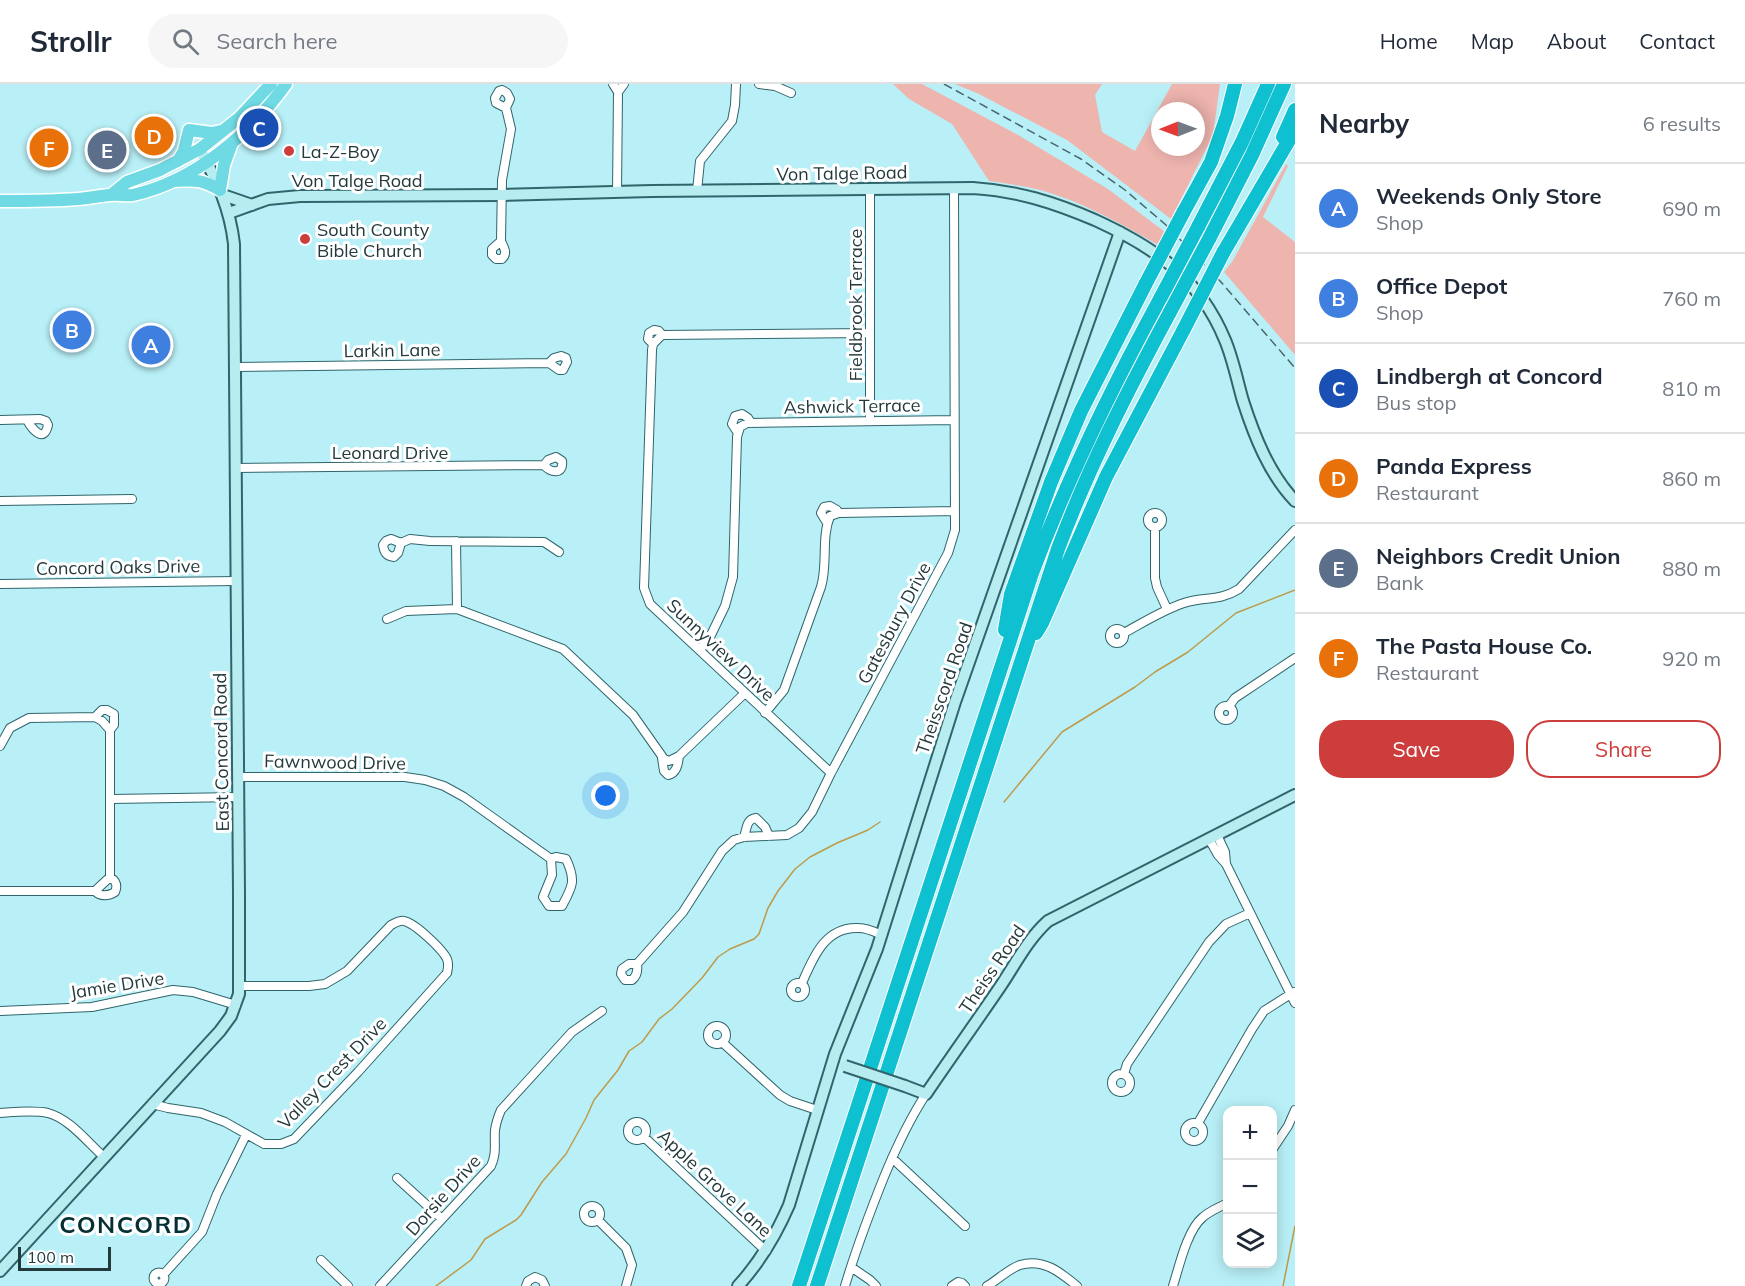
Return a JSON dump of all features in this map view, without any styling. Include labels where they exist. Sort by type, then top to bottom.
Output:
[{"type":"highway","points":[[1211,162],[1221,115],[1224,84]]},
{"type":"highway","points":[[999,670],[1011,594],[1039,514],[1082,411],[1146,283],[1211,162],[1235,84]]},
{"type":"highway","points":[[798,1286],[1032,573],[1070,477],[1114,384],[1227,172],[1268,84]]},
{"type":"highway","points":[[817,1286],[1058,549],[1083,485],[1112,422],[1252,155],[1284,84]]},
{"type":"highway","points":[[1268,175],[1295,110]]},
{"type":"highway","points":[[1021,658],[1042,623],[1106,477],[1223,254],[1295,130]]},
{"type":"main road","points":[[111,195],[127,182],[178,161],[200,149],[252,105],[270,84]]},
{"type":"main road","points":[[0,201],[130,195],[169,182],[206,162],[232,143],[261,116],[286,84]]},
{"type":"main road","points":[[178,161],[185,147],[189,130],[212,133],[225,130]]},
{"type":"main road","points":[[221,193],[224,165],[232,143]]},
{"type":"main road","points":[[169,182],[197,180],[206,182],[221,193]]},
{"type":"street","points":[[613,84],[618,92],[617,192]]},
{"type":"street","points":[[618,92],[624,84]]},
{"type":"street","points":[[697,191],[700,161],[732,121],[736,84]]},
{"type":"street","points":[[759,84],[775,86],[791,93]]},
{"type":"street","points":[[501,241],[503,170],[511,129],[506,108]]},
{"type":"street","name":"East Concord Road","points":[[0,1271],[220,1031],[236,1005],[239,986],[234,244],[229,213],[200,149]]},
{"type":"street","name":"Von Talge Road","points":[[229,213],[276,197],[300,195],[502,195],[954,188],[994,190],[1039,198],[1120,232],[1146,246],[1168,262],[1192,285],[1207,306],[1225,340],[1243,401],[1260,443],[1277,477],[1295,501]]},
{"type":"street","name":"Gatesbury Drive","points":[[744,837],[787,835],[799,828],[812,812],[948,553],[955,530],[954,188]]},
{"type":"street","name":"Fieldbrook Terrace","points":[[870,189],[870,420]]},
{"type":"street","points":[[221,193],[252,205]]},
{"type":"street","name":"Theisscord Road","points":[[832,1063],[882,935],[959,693],[1120,232]]},
{"type":"street","name":"Sunnyview Drive","points":[[831,773],[650,604],[644,588],[653,344],[662,335],[869,333]]},
{"type":"street","name":"Larkin Lane","points":[[235,367],[549,363]]},
{"type":"street","name":"Ashwick Terrace","points":[[700,650],[710,637],[725,606],[733,578],[738,434],[732,424],[737,414],[742,414],[751,423],[954,420]]},
{"type":"street","points":[[0,420],[27,420]]},
{"type":"street","points":[[738,434],[740,427],[751,423]]},
{"type":"street","name":"Leonard Drive","points":[[236,468],[544,465]]},
{"type":"street","points":[[0,501],[132,499]]},
{"type":"street","points":[[765,713],[784,690],[824,578],[827,523],[830,516],[838,513],[955,512]]},
{"type":"street","points":[[1155,528],[1156,583],[1167,609]]},
{"type":"street","points":[[1124,633],[1167,609],[1188,602],[1212,600],[1239,589],[1295,530]]},
{"type":"street","points":[[401,543],[410,539],[544,542],[559,552]]},
{"type":"street","points":[[456,541],[457,609]]},
{"type":"street","name":"Concord Oaks Drive","points":[[0,584],[237,581]]},
{"type":"street","points":[[387,619],[406,611],[457,609],[562,649],[633,715],[662,758],[664,771],[668,775],[677,768],[679,756]]},
{"type":"street","points":[[1229,706],[1235,698],[1294,659]]},
{"type":"street","points":[[662,758],[669,761],[675,760],[745,693]]},
{"type":"street","points":[[0,891],[95,891],[110,877],[110,730],[114,725],[114,714],[102,710],[95,717]]},
{"type":"street","points":[[0,746],[10,728],[29,718],[95,717],[110,730]]},
{"type":"street","name":"Fawnwood Drive","points":[[238,777],[380,776],[425,780],[444,786],[464,797],[551,859]]},
{"type":"street","name":"Theiss Road","points":[[845,1286],[865,1226],[912,1114],[1027,945],[1043,926],[1063,913],[1295,795]]},
{"type":"street","points":[[111,799],[238,798]]},
{"type":"street","points":[[637,964],[684,912],[722,851],[734,840],[744,837],[748,823],[752,819],[759,820],[769,836]]},
{"type":"street","points":[[1213,837],[1225,852],[1226,864],[1293,992],[1295,1003]]},
{"type":"street","name":"Fawnwood Drive","points":[[556,857],[566,859],[571,870],[573,886],[562,906],[549,906],[543,897],[552,875],[551,859],[556,857]]},
{"type":"street","points":[[95,891],[98,895],[115,892],[115,880],[110,877]]},
{"type":"street","points":[[1124,1074],[1127,1064],[1209,942],[1226,924],[1250,913]]},
{"type":"street","name":"Valley Crest Drive","points":[[152,1104],[201,1113],[225,1122],[264,1144],[281,1144],[294,1139],[447,974],[448,966],[447,959],[441,950],[412,924],[404,921],[391,925],[347,971],[325,984],[239,986]]},
{"type":"street","points":[[802,983],[819,948],[833,935],[840,931],[861,928],[882,935]]},
{"type":"street","name":"Jamie Drive","points":[[0,1011],[92,1007],[173,990],[193,992],[236,1005]]},
{"type":"street","points":[[1197,1123],[1264,1011],[1293,992]]},
{"type":"street","name":"Dorsie Drive","points":[[380,1286],[485,1173],[495,1158],[495,1132],[501,1110],[572,1032],[602,1011]]},
{"type":"street","points":[[722,1042],[780,1095],[790,1101],[817,1110]]},
{"type":"street","points":[[738,1286],[766,1251],[789,1205],[832,1063],[926,1094]]},
{"type":"street","points":[[1277,1142],[1295,1110]]},
{"type":"street","points":[[0,1113],[48,1113],[64,1120],[104,1157]]},
{"type":"street","points":[[163,1275],[202,1232],[217,1194],[246,1135]]},
{"type":"street","name":"Apple Grove Lane","points":[[644,1137],[766,1251]]},
{"type":"street","points":[[892,1158],[964,1226]]},
{"type":"street","points":[[398,1178],[442,1219]]},
{"type":"street","points":[[1173,1286],[1195,1226],[1203,1216],[1223,1205]]},
{"type":"street","points":[[598,1220],[626,1248],[632,1265],[626,1286]]},
{"type":"street","points":[[321,1260],[348,1286]]},
{"type":"street","points":[[987,1286],[1019,1265],[1031,1263],[1047,1265],[1059,1270],[1077,1286]]},
{"type":"street","points":[[851,1267],[876,1286]]},
{"type":"street","points":[[526,1286],[528,1281],[535,1277],[542,1280],[545,1286]]},
{"type":"street","points":[[952,1286],[958,1282],[965,1286]]},
{"type":"shaded area","points":[[893,84],[922,84],[1018,135],[1108,189],[1165,232],[1158,245],[1107,217],[1067,199],[1037,189],[989,181],[952,124],[909,99]]},
{"type":"shaded area","points":[[955,84],[1102,84],[1095,95],[1102,132],[1135,151],[1151,122],[1151,156],[1202,156],[1171,219],[1067,140]]},
{"type":"shaded area","points":[[1172,84],[1220,84],[1213,135],[1205,151],[1205,102],[1162,102]]},
{"type":"shaded area","points":[[1286,164],[1288,166],[1263,217],[1295,242],[1295,355],[1224,272],[1232,262]]},
{"type":"waterway","points":[[1004,802],[1062,732],[1188,652],[1236,613],[1295,590]]},
{"type":"waterway","points":[[436,1286],[471,1260],[485,1239],[521,1215],[542,1182],[566,1154],[594,1100],[618,1070],[629,1051],[642,1042],[659,1019],[702,978],[718,957],[754,939],[759,934],[768,908],[795,869],[810,857],[880,822]]},
{"type":"waterway","points":[[1283,1286],[1295,1226]]},
{"type":"railway","points":[[944,84],[1081,159],[1125,190],[1166,225],[1221,282],[1295,368]]},
{"type":"place","name":"Lindbergh at Concord","points":[[259,128]]},
{"type":"place","name":"Panda Express","points":[[154,136]]},
{"type":"place","name":"The Pasta House Co.","points":[[49,148]]},
{"type":"place","name":"Neighbors Credit Union","points":[[107,150]]},
{"type":"place","name":"La-Z-Boy","points":[[289,151]]},
{"type":"place","name":"South County Bible Church","points":[[305,239]]},
{"type":"place","name":"Office Depot","points":[[72,330]]},
{"type":"place","name":"Weekends Only Store","points":[[151,345]]},
{"type":"district","name":"CONCORD","points":[[126,1224]]}]
